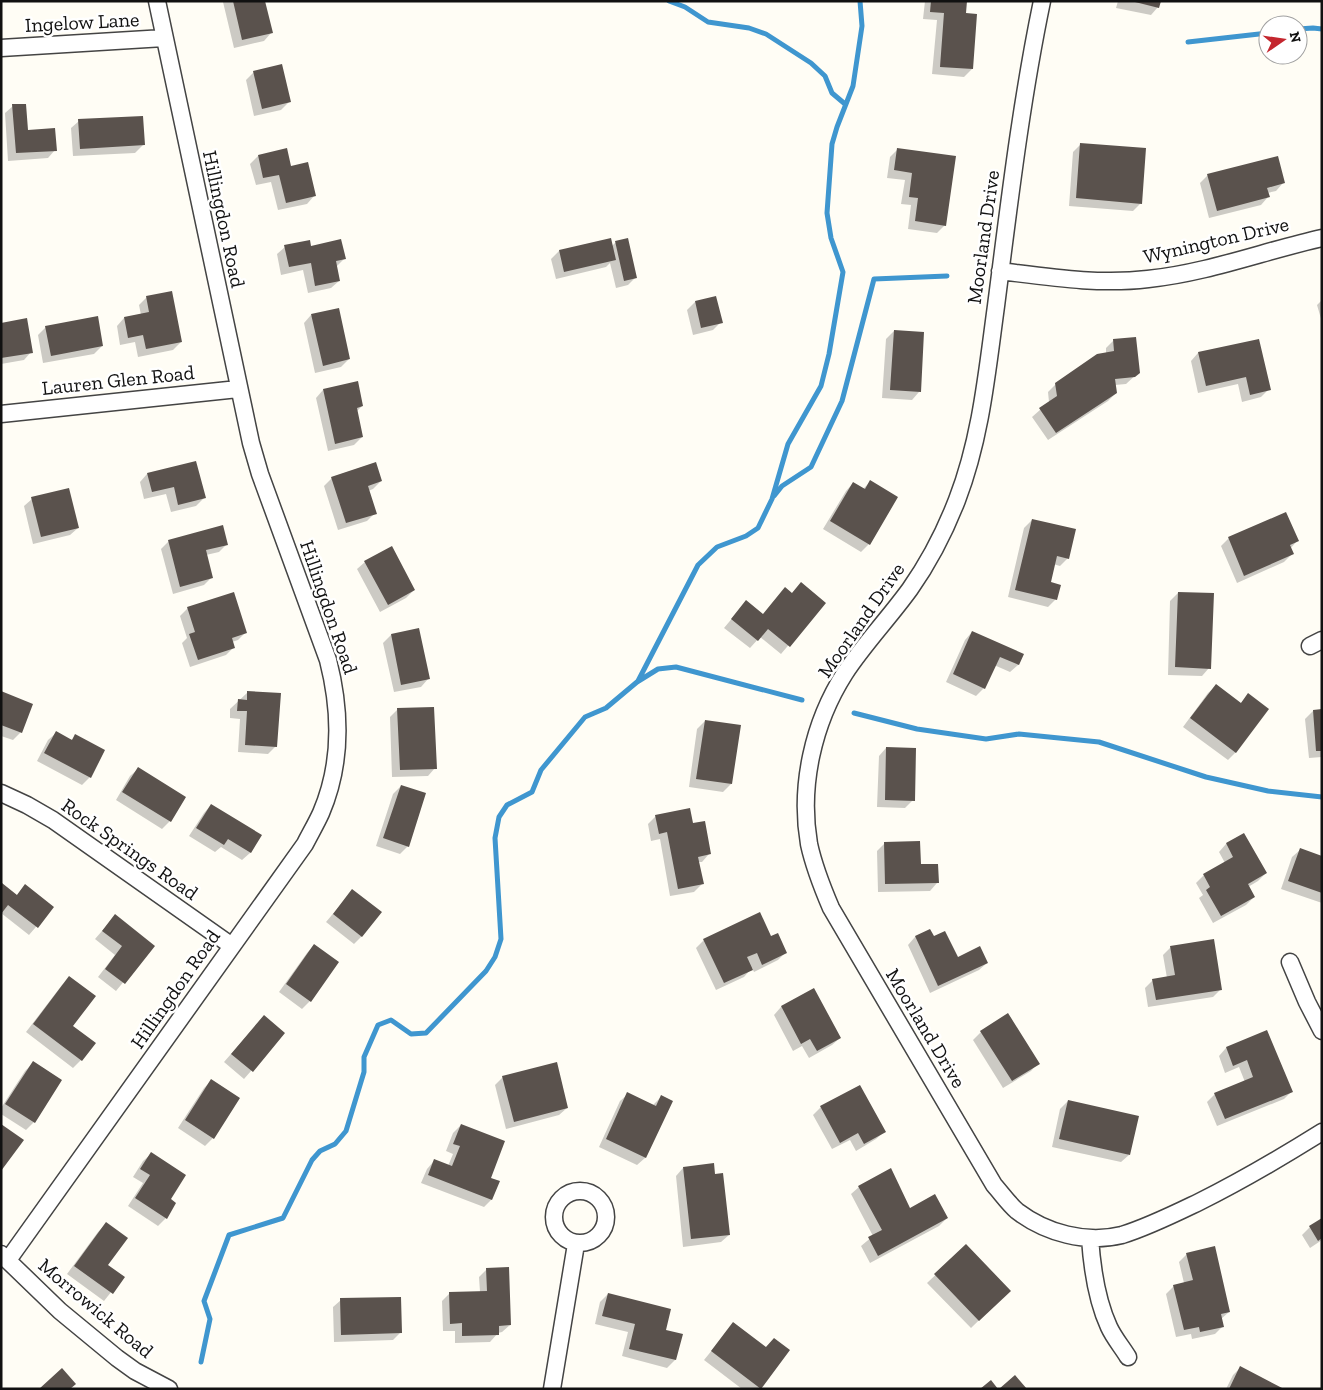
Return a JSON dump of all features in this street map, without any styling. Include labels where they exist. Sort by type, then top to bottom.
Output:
[{"type":"street","name":"Hillingdon Road","points":[[5,1257],[305,844],[321,812],[336,755],[338,731],[334,684],[328,660],[260,474],[238,389],[157,1]]},
{"type":"street","name":"Moorland Drive","points":[[1042,1],[1017,144],[981,411],[969,465],[941,535],[926,563],[911,587],[845,674],[828,705],[818,730],[810,763],[806,796],[810,844],[818,877],[830,908],[994,1185],[1009,1203],[1049,1230],[1090,1238],[1120,1235],[1167,1217],[1226,1189],[1322,1132]]},
{"type":"street","name":"Ingelow Lane","points":[[1,48],[164,38]]},
{"type":"street","name":"Wynington Drive","points":[[1000,272],[1078,280],[1146,280],[1180,275],[1322,238]]},
{"type":"street","name":"Lauren Glen Road","points":[[1,414],[238,389]]},
{"type":"street","name":"Rock Springs Road","points":[[1,793],[28,805],[53,820],[232,946]]},
{"type":"street","points":[[1290,962],[1306,1002],[1322,1030]]},
{"type":"street","points":[[1090,1238],[1092,1266],[1100,1304],[1109,1328],[1128,1357]]},
{"type":"street","points":[[552,1389],[576,1244]]},
{"type":"street","name":"Morrowick Road","points":[[5,1257],[60,1312],[117,1358],[134,1371],[169,1389]]},
{"type":"building","points":[[233,1],[265,1],[273,33],[242,40]]},
{"type":"building","points":[[931,1],[967,1],[966,13],[977,14],[973,69],[940,67],[944,13],[930,12]]},
{"type":"building","points":[[1131,1],[1161,1],[1159,8]]},
{"type":"building","points":[[282,64],[291,102],[262,109],[253,71]]},
{"type":"building","points":[[12,104],[26,104],[28,130],[55,128],[57,151],[16,153]]},
{"type":"building","points":[[143,116],[145,145],[80,149],[78,119]]},
{"type":"building","points":[[1080,143],[1146,148],[1142,204],[1076,198]]},
{"type":"building","points":[[287,148],[291,166],[308,162],[316,196],[286,203],[279,175],[263,178],[258,155]]},
{"type":"building","points":[[897,148],[956,156],[946,226],[915,221],[918,198],[909,197],[912,173],[894,170]]},
{"type":"building","points":[[1278,156],[1285,183],[1267,188],[1270,197],[1217,211],[1207,174]]},
{"type":"building","points":[[611,238],[616,260],[564,272],[559,250]]},
{"type":"building","points":[[628,238],[637,278],[624,281],[615,241]]},
{"type":"building","points":[[341,239],[346,259],[336,261],[340,281],[315,286],[311,263],[289,267],[284,245],[310,240],[311,246]]},
{"type":"building","points":[[172,291],[182,342],[146,349],[143,335],[128,338],[124,317],[149,312],[146,296]]},
{"type":"building","points":[[716,296],[723,323],[701,328],[695,301]]},
{"type":"building","points":[[339,308],[350,359],[323,366],[311,314]]},
{"type":"building","points":[[98,316],[103,346],[51,356],[45,326]]},
{"type":"building","points":[[27,318],[33,353],[1,358],[1,323]]},
{"type":"building","points":[[894,330],[924,332],[921,392],[890,390]]},
{"type":"building","points":[[1136,337],[1140,373],[1135,377],[1115,379],[1117,393],[1056,433],[1039,408],[1057,396],[1055,383],[1097,354],[1114,351],[1113,339]]},
{"type":"building","points":[[1259,339],[1271,390],[1250,395],[1246,377],[1206,386],[1198,352]]},
{"type":"building","points":[[358,381],[363,406],[357,408],[363,437],[335,444],[323,389]]},
{"type":"building","points":[[196,461],[206,498],[178,505],[174,487],[152,492],[147,473]]},
{"type":"building","points":[[376,462],[382,481],[368,486],[377,514],[346,523],[331,477]]},
{"type":"building","points":[[870,480],[898,497],[870,545],[830,521],[853,482],[865,489]]},
{"type":"building","points":[[69,488],[79,528],[41,537],[31,497]]},
{"type":"building","points":[[1286,512],[1299,541],[1290,545],[1294,554],[1244,576],[1228,537]]},
{"type":"building","points":[[1032,519],[1076,529],[1069,559],[1057,556],[1051,582],[1061,585],[1057,600],[1015,590]]},
{"type":"building","points":[[223,525],[228,545],[206,550],[213,578],[180,587],[168,540]]},
{"type":"building","points":[[392,546],[415,590],[388,605],[364,561]]},
{"type":"building","points":[[801,582],[826,603],[790,647],[768,629],[758,641],[731,619],[746,600],[763,614],[785,587],[792,593]]},
{"type":"building","points":[[234,592],[247,633],[232,638],[235,648],[198,660],[189,634],[195,632],[187,607]]},
{"type":"building","points":[[1178,592],[1214,593],[1211,669],[1175,667]]},
{"type":"building","points":[[419,628],[430,679],[401,685],[391,634]]},
{"type":"building","points":[[972,631],[1024,654],[1019,665],[1000,657],[985,689],[953,674]]},
{"type":"building","points":[[1216,684],[1241,703],[1248,693],[1269,709],[1236,753],[1190,718]]},
{"type":"building","points":[[1,691],[33,704],[22,733],[1,725]]},
{"type":"building","points":[[247,691],[281,693],[277,747],[245,745],[247,711],[237,711],[238,699],[247,700]]},
{"type":"building","points":[[434,707],[437,769],[400,770],[397,708]]},
{"type":"building","points":[[1322,709],[1322,751],[1316,751],[1313,710]]},
{"type":"building","points":[[705,720],[741,725],[732,784],[696,779]]},
{"type":"building","points":[[56,731],[72,740],[75,734],[105,750],[91,778],[44,753]]},
{"type":"building","points":[[886,747],[916,748],[915,801],[885,800]]},
{"type":"building","points":[[138,767],[186,797],[171,822],[122,792]]},
{"type":"building","points":[[401,785],[426,793],[409,847],[383,838]]},
{"type":"building","points":[[211,804],[262,835],[251,853],[228,839],[224,845],[196,828]]},
{"type":"building","points":[[690,808],[693,823],[705,821],[711,854],[698,857],[704,884],[678,889],[667,832],[659,834],[655,815]]},
{"type":"building","points":[[1244,833],[1267,873],[1248,884],[1255,897],[1221,916],[1206,890],[1210,887],[1203,874],[1233,857],[1226,843]]},
{"type":"building","points":[[920,841],[921,864],[938,864],[939,883],[885,884],[884,842]]},
{"type":"building","points":[[1300,848],[1322,856],[1322,893],[1288,881]]},
{"type":"building","points":[[2,883],[17,895],[25,884],[54,907],[38,928],[8,905],[1,914]]},
{"type":"building","points":[[352,889],[382,912],[362,937],[333,914]]},
{"type":"building","points":[[760,912],[771,936],[778,933],[787,953],[762,965],[757,953],[747,957],[753,970],[724,983],[703,939]]},
{"type":"building","points":[[115,914],[155,946],[125,984],[105,969],[122,946],[102,931]]},
{"type":"building","points":[[930,929],[934,936],[945,931],[958,957],[980,946],[988,963],[938,986],[915,936]]},
{"type":"building","points":[[1214,939],[1222,990],[1156,1000],[1152,979],[1175,975],[1170,946]]},
{"type":"building","points":[[314,944],[339,962],[311,1002],[286,984]]},
{"type":"building","points":[[69,976],[96,996],[73,1026],[96,1043],[82,1061],[33,1024]]},
{"type":"building","points":[[814,988],[841,1038],[817,1051],[810,1039],[801,1044],[781,1006]]},
{"type":"building","points":[[1008,1013],[1040,1064],[1012,1081],[980,1031]]},
{"type":"building","points":[[264,1015],[285,1033],[253,1072],[231,1054]]},
{"type":"building","points":[[1267,1030],[1293,1092],[1225,1119],[1214,1093],[1253,1077],[1247,1060],[1233,1066],[1226,1047]]},
{"type":"building","points":[[33,1061],[62,1080],[35,1123],[5,1104]]},
{"type":"building","points":[[557,1062],[568,1108],[514,1122],[502,1076]]},
{"type":"building","points":[[211,1079],[240,1098],[214,1139],[185,1120]]},
{"type":"building","points":[[860,1085],[886,1132],[864,1144],[858,1133],[840,1143],[820,1106]]},
{"type":"building","points":[[627,1092],[656,1106],[661,1095],[673,1101],[646,1158],[606,1139]]},
{"type":"building","points":[[1068,1100],[1139,1116],[1130,1155],[1059,1139]]},
{"type":"building","points":[[1,1124],[24,1140],[1,1171]]},
{"type":"building","points":[[461,1124],[505,1141],[491,1178],[500,1181],[492,1200],[428,1175],[434,1159],[452,1166],[460,1146],[453,1144]]},
{"type":"building","points":[[151,1152],[186,1175],[171,1199],[176,1203],[167,1219],[135,1198],[150,1175],[140,1169]]},
{"type":"building","points":[[714,1163],[715,1174],[723,1173],[730,1235],[691,1239],[683,1167]]},
{"type":"building","points":[[891,1168],[910,1208],[935,1194],[948,1218],[878,1256],[868,1237],[882,1230],[858,1186]]},
{"type":"building","points":[[1322,1218],[1322,1238],[1318,1241],[1309,1226]]},
{"type":"building","points":[[106,1222],[128,1238],[108,1265],[125,1277],[113,1294],[74,1266]]},
{"type":"building","points":[[966,1244],[1011,1291],[979,1321],[934,1274]]},
{"type":"building","points":[[1215,1246],[1230,1312],[1221,1314],[1224,1327],[1200,1332],[1199,1327],[1184,1330],[1173,1285],[1193,1280],[1186,1253]]},
{"type":"building","points":[[509,1267],[511,1325],[499,1326],[499,1335],[462,1336],[462,1323],[450,1324],[449,1292],[487,1291],[486,1268]]},
{"type":"building","points":[[608,1293],[671,1309],[666,1330],[683,1334],[676,1360],[629,1349],[635,1324],[602,1316]]},
{"type":"building","points":[[401,1297],[402,1333],[341,1335],[340,1298]]},
{"type":"building","points":[[733,1322],[766,1347],[774,1338],[790,1350],[761,1389],[711,1351]]},
{"type":"building","points":[[1240,1366],[1284,1389],[1229,1389]]},
{"type":"building","points":[[62,1368],[76,1384],[70,1389],[39,1389]]},
{"type":"building","points":[[1015,1375],[1027,1389],[999,1389]]},
{"type":"building","points":[[991,1380],[998,1389],[980,1389]]},
{"type":"waterway","points":[[669,1],[685,7],[708,22],[749,28],[766,34],[811,63],[825,76],[832,93],[845,104]]},
{"type":"waterway","points":[[638,681],[698,565],[717,547],[746,536],[758,528],[772,499],[788,444],[821,386],[829,354],[843,272],[831,238],[827,213],[832,144],[853,86],[862,26],[860,1]]},
{"type":"waterway","points":[[1308,28],[1322,29]]},
{"type":"waterway","points":[[1188,42],[1258,34]]},
{"type":"waterway","points":[[774,496],[782,486],[811,467],[842,401],[874,279],[947,276]]},
{"type":"waterway","points":[[201,1362],[210,1319],[204,1301],[229,1235],[283,1218],[312,1160],[320,1151],[335,1144],[346,1131],[364,1072],[364,1057],[378,1025],[391,1020],[411,1034],[426,1033],[486,971],[495,957],[501,939],[495,838],[499,817],[507,805],[532,792],[541,770],[585,717],[606,708],[637,682],[658,669],[676,667],[802,700]]},
{"type":"waterway","points":[[854,713],[917,729],[986,739],[1019,734],[1099,742],[1206,777],[1268,791],[1322,797]]}]
